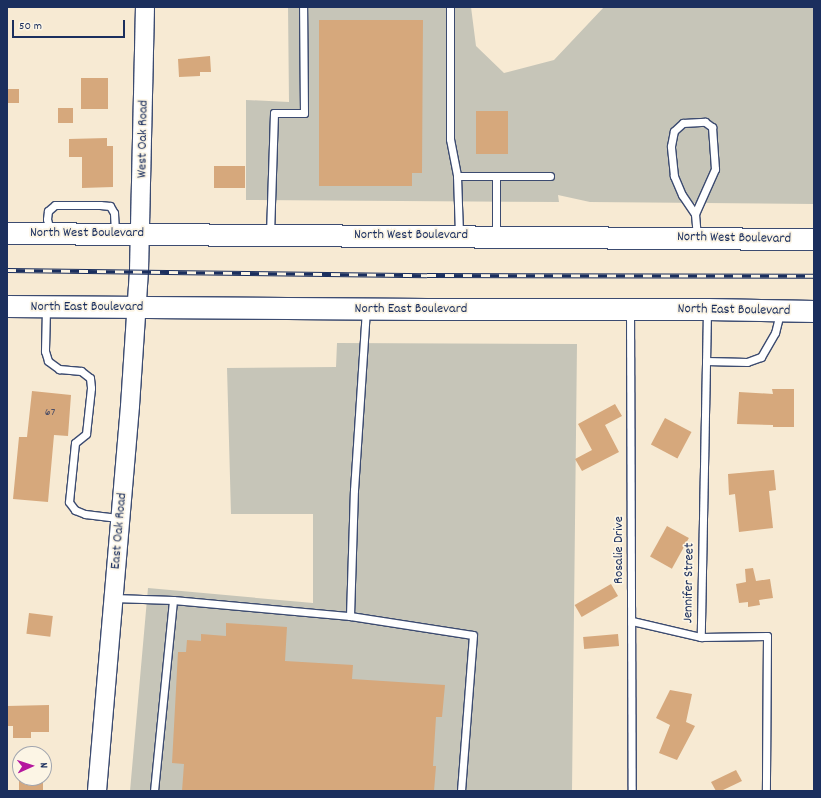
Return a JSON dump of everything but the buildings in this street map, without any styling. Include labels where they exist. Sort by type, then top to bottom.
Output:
[{"type":"main road","name":"North West Boulevard","points":[[7,233],[814,239]]},
{"type":"main road","name":"North East Boulevard","points":[[7,306],[366,309],[707,308],[814,311]]},
{"type":"street","name":"West Oak Road","points":[[140,271],[145,7]]},
{"type":"street","name":"East Oak Road","points":[[97,791],[140,271]]},
{"type":"lane","points":[[270,234],[274,113],[304,113],[304,7]]},
{"type":"lane","points":[[450,7],[450,139],[457,176],[459,236]]},
{"type":"lane","points":[[696,214],[682,195],[674,176],[671,146],[674,131],[683,123],[705,122],[712,127],[715,170],[696,214],[697,238]]},
{"type":"lane","points":[[457,176],[550,176]]},
{"type":"lane","points":[[496,176],[496,236]]},
{"type":"lane","points":[[50,233],[47,218],[48,211],[55,205],[100,205],[110,206],[114,214],[115,233]]},
{"type":"lane","points":[[46,306],[45,352],[48,361],[59,369],[81,371],[90,378],[91,388],[86,434],[75,443],[69,502],[75,510],[85,514],[120,518]]},
{"type":"lane","name":"Jennifer Street","points":[[707,308],[701,637],[767,636],[766,791]]},
{"type":"lane","points":[[350,616],[354,490],[366,309]]},
{"type":"lane","name":"Rosalie Drive","points":[[630,309],[632,791]]},
{"type":"lane","points":[[706,361],[747,362],[761,356],[775,333],[781,310]]},
{"type":"lane","points":[[113,598],[173,600],[350,616],[473,635],[461,791]]},
{"type":"lane","points":[[154,791],[173,600]]},
{"type":"lane","points":[[632,621],[701,637]]},
{"type":"shaded area","points":[[288,7],[471,7],[476,46],[504,73],[554,60],[604,7],[814,7],[814,204],[590,202],[558,195],[559,202],[246,200],[246,100],[289,102]]},
{"type":"shaded area","points":[[337,343],[577,344],[572,791],[130,791],[148,588],[313,603],[313,514],[231,514],[227,368],[336,367]]},
{"type":"railway","points":[[7,270],[427,275],[814,276]]}]
